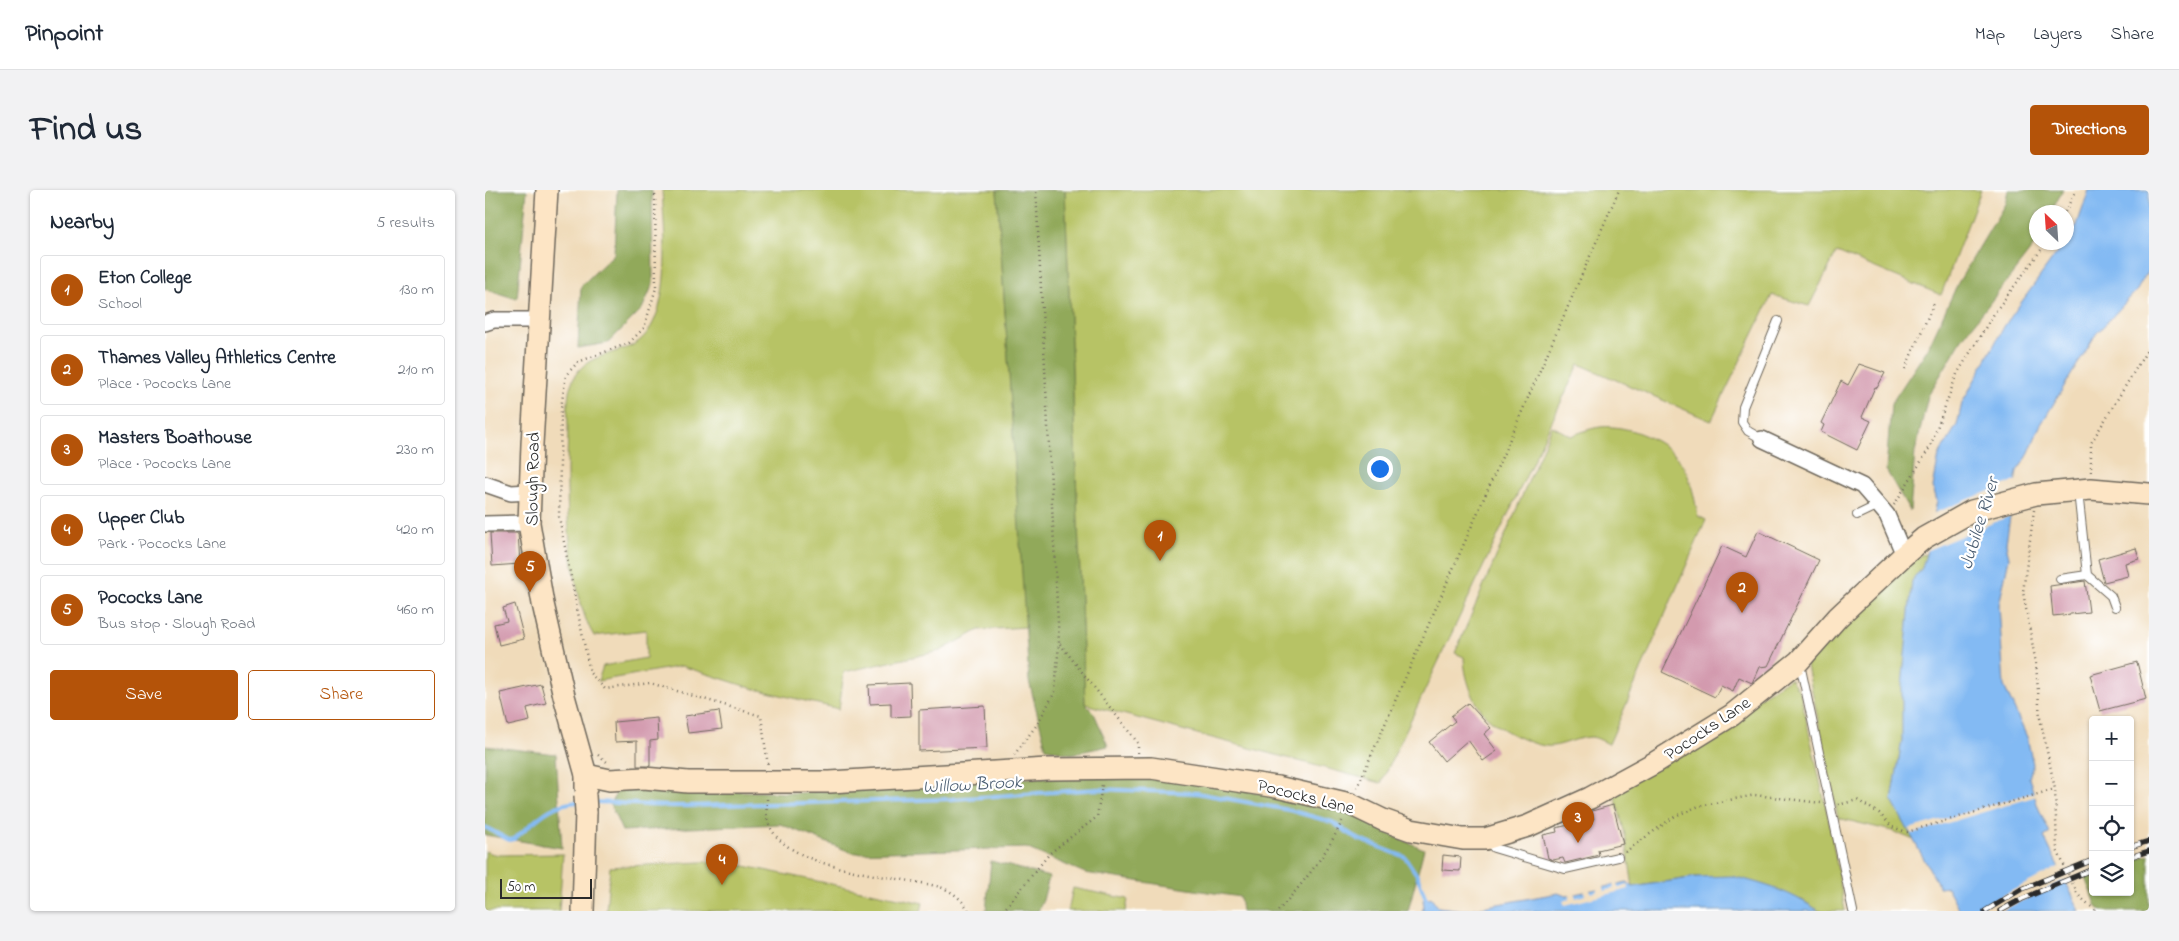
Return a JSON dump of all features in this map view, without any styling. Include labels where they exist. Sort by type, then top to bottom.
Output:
[{"type":"main road","name":"Slough Road","points":[[547,190],[529,524],[543,604],[586,794],[583,911]]},
{"type":"main road","name":"Pococks Lane","points":[[586,794],[610,780],[644,778],[688,782],[830,782],[1047,769],[1151,768],[1277,787],[1346,812],[1383,820],[1411,830],[1463,839],[1485,839],[1537,822],[1590,798],[1656,762],[1732,715],[1799,661],[1838,617],[1903,555],[1924,538],[1972,511],[2032,494],[2084,490],[2149,494]]},
{"type":"street","points":[[485,323],[494,320],[540,320]]},
{"type":"street","points":[[1763,439],[1862,486],[1883,510],[1903,555]]},
{"type":"street","points":[[485,484],[511,493],[530,492]]},
{"type":"street","points":[[485,524],[529,524]]},
{"type":"lane","points":[[1763,439],[1748,431],[1741,422],[1743,407],[1778,321]]},
{"type":"lane","points":[[2084,490],[2087,575],[2111,596],[2115,607]]},
{"type":"lane","points":[[1857,515],[1883,510]]},
{"type":"lane","points":[[2060,579],[2087,575]]},
{"type":"lane","points":[[1799,661],[1853,911]]},
{"type":"lane","points":[[1485,839],[1495,848],[1565,869],[1618,857]]},
{"type":"path","points":[[655,190],[656,288],[644,328],[629,343],[578,362],[566,375],[561,408],[559,517],[579,622],[590,674],[605,689],[650,684],[761,716],[768,767]]},
{"type":"path","points":[[1010,757],[1016,753],[1036,726],[1055,692],[1059,643],[1036,190]]},
{"type":"path","points":[[1278,911],[1303,884],[1336,836],[1619,190]]},
{"type":"path","points":[[2069,205],[2077,190]]},
{"type":"path","points":[[1883,510],[1930,447],[1957,374],[1995,312],[2041,250]]},
{"type":"path","points":[[1905,369],[1934,303]]},
{"type":"path","points":[[2084,490],[2091,443],[2149,348]]},
{"type":"path","points":[[2032,494],[2023,592],[2036,664],[2041,718],[2055,789],[2057,850],[2078,895],[2096,911]]},
{"type":"path","points":[[1059,643],[1138,743],[1137,768]]},
{"type":"path","points":[[596,751],[610,765]]},
{"type":"path","points":[[1003,911],[1050,853],[1097,818],[1103,784]]},
{"type":"path","points":[[1618,857],[1643,837],[1675,816],[1699,806],[1755,795],[1819,802],[1831,807],[1857,800],[1879,813],[1892,827],[1907,832],[2055,789]]},
{"type":"path","points":[[767,800],[767,818],[780,841],[810,858],[858,873],[941,888],[955,895],[969,911]]},
{"type":"green space","points":[[485,190],[527,190],[517,299],[485,289]]},
{"type":"green space","points":[[617,190],[652,190],[653,284],[642,309],[608,343],[578,348],[581,286],[614,254]]},
{"type":"green space","points":[[662,190],[997,190],[1026,627],[979,630],[940,651],[844,672],[839,709],[751,688],[682,666],[598,681],[603,666],[646,658],[646,630],[594,636],[585,617],[576,582],[567,506],[569,393],[576,373],[582,367],[597,358],[631,346],[645,335],[655,318],[661,298],[664,275],[665,251]]},
{"type":"green space","points":[[997,190],[1065,190],[1085,704],[1094,713],[1108,746],[1071,754],[1046,748],[1029,681]]},
{"type":"green space","points":[[1065,190],[1981,190],[1941,295],[1837,252],[1809,306],[1772,295],[1711,421],[1579,364],[1381,783],[1085,704]]},
{"type":"green space","points":[[2008,190],[2063,190],[2055,205],[2029,205],[2029,250],[2031,250],[1962,339],[1928,396],[1915,452],[1910,511],[1886,470],[1891,404],[1928,348],[1958,283],[2005,204]]},
{"type":"green space","points":[[1552,426],[1571,436],[1596,428],[1620,428],[1637,432],[1662,444],[1680,461],[1691,484],[1698,516],[1706,520],[1609,744],[1591,737],[1545,746],[1522,739],[1507,731],[1487,717],[1477,704],[1470,689],[1464,657],[1455,653]]},
{"type":"green space","points":[[1926,554],[1922,568],[1912,581],[1902,687],[1902,740],[1892,801],[1914,840],[1892,831],[1838,818],[1806,661],[1869,597],[1921,555]]},
{"type":"green space","points":[[1790,678],[1800,692],[1829,821],[1845,911],[1819,911],[1802,900],[1696,877],[1633,887],[1625,835],[1614,792]]},
{"type":"green space","points":[[485,746],[556,754],[562,848],[485,835]]},
{"type":"green space","points":[[1145,774],[1257,792],[1355,815],[1396,837],[1424,849],[1408,911],[1242,911],[1240,897],[1085,873],[1026,848],[853,853],[780,824],[622,831],[610,804],[620,787],[794,793],[1030,778]]},
{"type":"green space","points":[[485,851],[496,855],[563,854],[559,911],[485,911]]},
{"type":"green space","points":[[2149,855],[2149,911],[2102,911],[2097,907],[2093,896],[2134,896],[2134,860]]},
{"type":"green space","points":[[720,861],[923,903],[921,911],[606,911],[610,867]]},
{"type":"green space","points":[[991,861],[1049,877],[1038,911],[986,911]]},
{"type":"green space","points":[[2089,874],[2089,886],[2085,875]]},
{"type":"green space","points":[[1073,888],[1128,899],[1126,911],[1068,911]]},
{"type":"water","name":"Jubilee River","points":[[2089,190],[2149,190],[2149,269],[2137,290],[2096,334],[2040,426],[2027,457],[2017,471],[2006,543],[2009,558],[1999,605],[2004,686],[2027,737],[2033,764],[2029,778],[2038,807],[2050,833],[2044,837],[2080,911],[1960,911],[1947,887],[1940,888],[1892,801],[1902,740],[1902,687],[1912,581],[1922,568],[1926,554],[1937,501],[1933,487],[1939,455],[1957,425],[1962,403],[2005,325],[2059,250],[2074,250],[2074,229]]},
{"type":"water","points":[[1732,876],[1777,889],[1798,898],[1819,911],[1422,911],[1424,906],[1423,900],[1431,897],[1438,907],[1466,910],[1558,893],[1566,896],[1627,882],[1633,887],[1696,877]]},
{"type":"pier","points":[[2019,479],[2012,515],[1923,552],[1932,514]]},
{"type":"pier","points":[[2035,792],[2037,796],[1911,834],[1909,829]]},
{"type":"pier","points":[[2060,866],[2067,879],[2001,911],[1973,911]]},
{"type":"pier","points":[[1617,883],[1618,888],[1628,885],[1629,889],[1565,905],[1563,901],[1570,899],[1569,893],[1574,892],[1576,898],[1585,895],[1584,889],[1589,888],[1591,893],[1597,891],[1597,886],[1603,885],[1605,891],[1614,888],[1613,884]]},
{"type":"building","points":[[1859,364],[1885,373],[1877,388],[1875,387],[1862,417],[1871,421],[1857,450],[1821,432],[1824,425],[1821,423],[1841,381],[1848,385]]},
{"type":"building","points":[[1758,531],[1819,560],[1768,666],[1759,667],[1752,683],[1739,677],[1733,691],[1721,685],[1715,697],[1662,672],[1722,546],[1746,557]]},
{"type":"building","points":[[490,533],[518,533],[520,564],[492,566]]},
{"type":"building","points":[[2136,548],[2139,559],[2125,563],[2128,576],[2104,582],[2098,559]]},
{"type":"building","points":[[2085,581],[2089,612],[2053,616],[2050,586]]},
{"type":"building","points":[[515,604],[524,639],[499,645],[494,624],[507,621],[503,608]]},
{"type":"building","points":[[2137,662],[2146,699],[2100,711],[2090,675]]},
{"type":"building","points":[[910,683],[911,716],[891,717],[891,703],[870,704],[869,685]]},
{"type":"building","points":[[541,684],[546,703],[527,708],[530,721],[508,726],[500,693]]},
{"type":"building","points":[[1468,703],[1491,728],[1484,734],[1497,751],[1483,761],[1468,740],[1444,761],[1429,742],[1455,721],[1451,716]]},
{"type":"building","points":[[985,706],[987,748],[919,751],[919,710]]},
{"type":"building","points":[[719,711],[722,729],[688,733],[685,716]]},
{"type":"building","points":[[657,718],[658,740],[650,741],[650,766],[637,766],[637,741],[615,742],[614,722]]},
{"type":"building","points":[[1613,805],[1623,844],[1598,850],[1599,855],[1565,863],[1563,858],[1553,860],[1548,858],[1543,835],[1557,832],[1556,828],[1594,819],[1592,811]]},
{"type":"building","points":[[1443,855],[1461,857],[1460,871],[1442,870]]},
{"type":"waterway","name":"Willow Brook","points":[[591,802],[687,806],[952,799],[1098,789],[1197,793],[1289,810],[1332,822],[1358,839],[1405,857],[1417,875],[1426,899],[1433,911]]},
{"type":"waterway","name":"Willow Brook","points":[[485,827],[509,840],[514,839],[551,809],[568,803],[579,802]]},
{"type":"railway","points":[[2134,846],[2149,841]]},
{"type":"railway","points":[[2134,856],[2149,851]]},
{"type":"railway","points":[[1985,911],[2020,890],[2089,862]]},
{"type":"railway","points":[[2000,911],[2022,899],[2089,871]]},
{"type":"place","name":"Eton College","points":[[1160,561]]},
{"type":"place","name":"Pococks Lane","points":[[530,592]]},
{"type":"place","name":"Thames Valley Athletics Centre","points":[[1742,613]]},
{"type":"place","name":"Masters Boathouse","points":[[1578,843]]},
{"type":"place","name":"Upper Club","points":[[722,885]]}]
